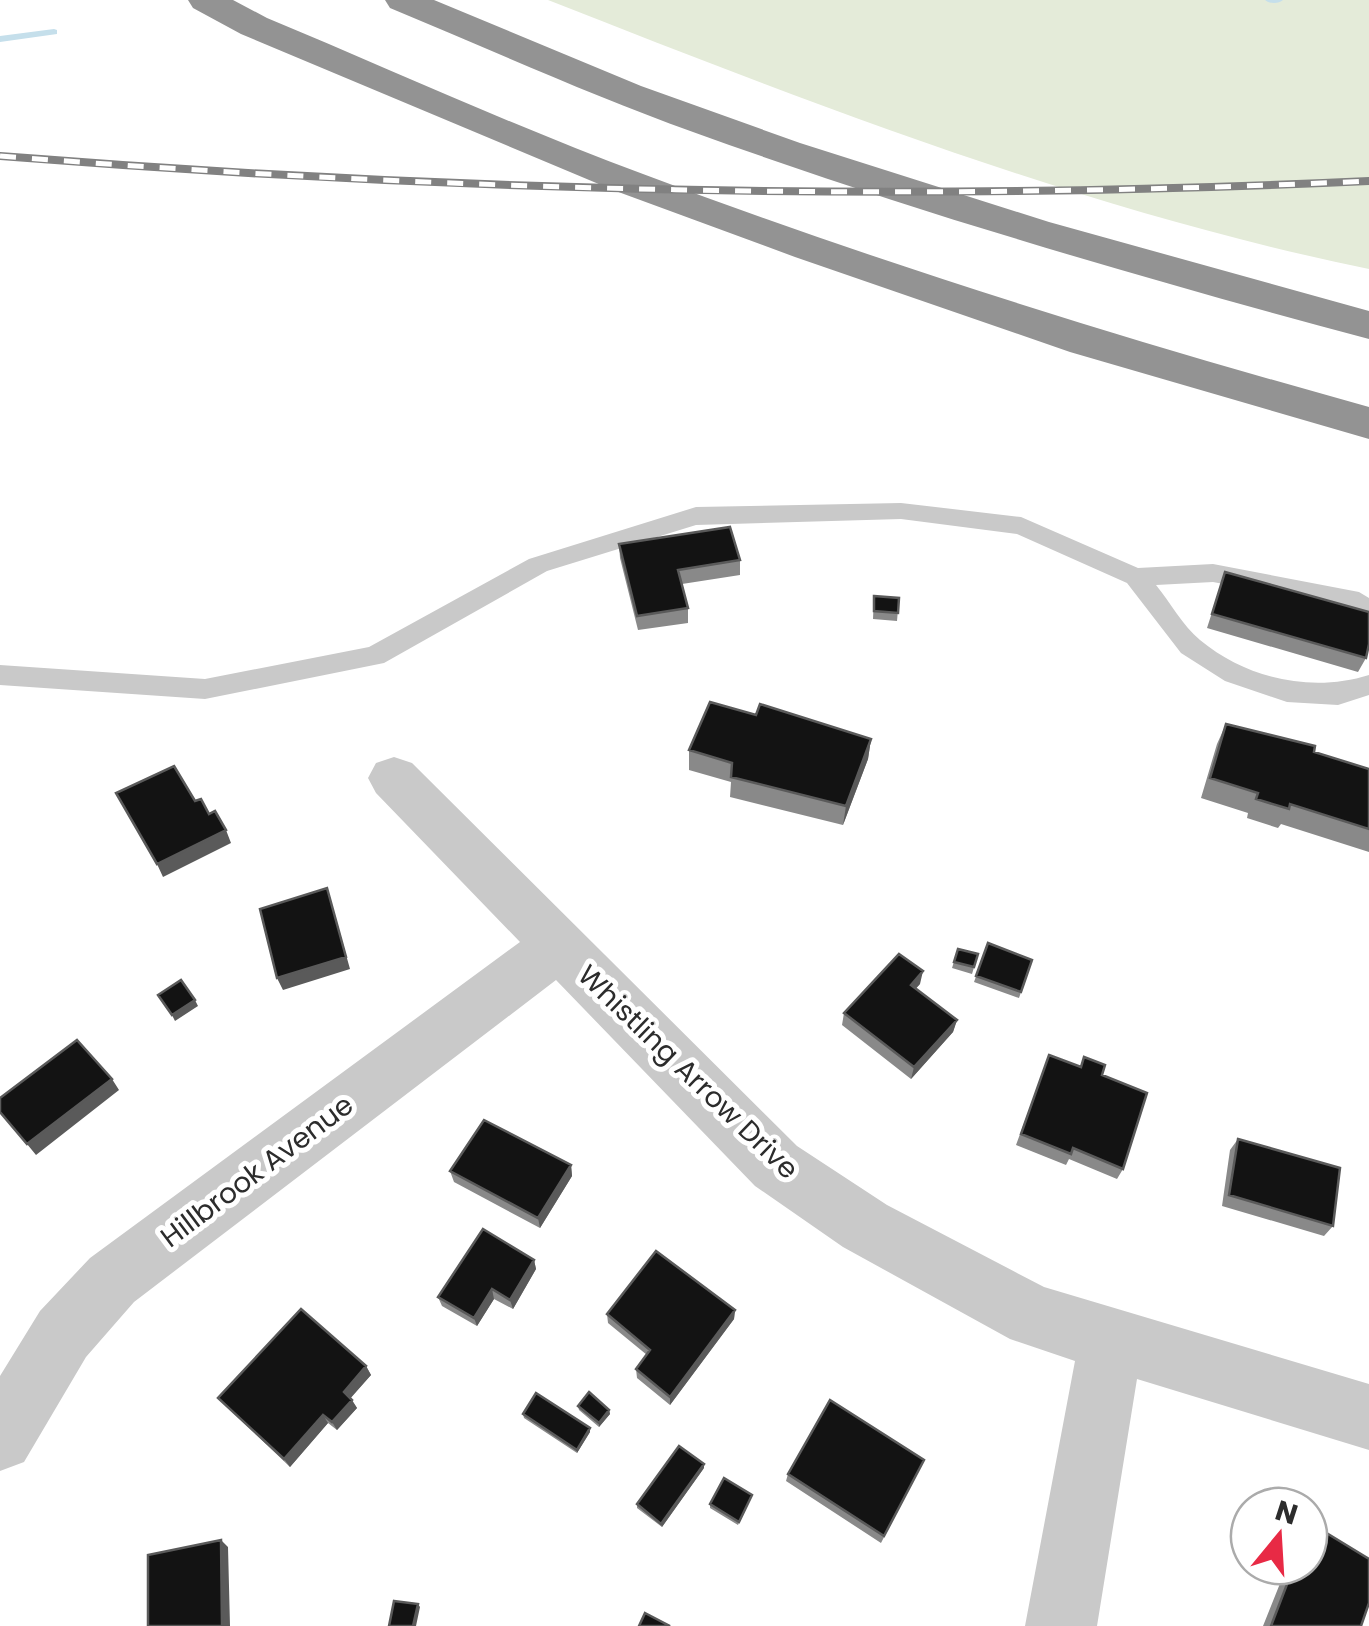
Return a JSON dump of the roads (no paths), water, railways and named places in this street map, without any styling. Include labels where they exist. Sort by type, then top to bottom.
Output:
[{"type":"highway","points":[[206,0],[254,26],[627,182],[967,304],[1369,423]]},
{"type":"highway","points":[[403,0],[701,122],[1126,260],[1369,325]]},
{"type":"street","name":"Whistling Arrow Drive","points":[[394,778],[776,1166],[864,1226],[1033,1316],[1369,1417]]},
{"type":"street","name":"Hillbrook Avenue","points":[[0,1438],[63,1334],[112,1280],[559,945]]},
{"type":"street","points":[[1060,1626],[1111,1338]]},
{"type":"lane","points":[[0,675],[204,689],[376,656],[538,564],[696,516],[902,511],[1022,526],[1136,577],[1214,573],[1350,599],[1369,610]]},
{"type":"lane","points":[[1136,577],[1190,646],[1234,674],[1287,692],[1338,695],[1369,685]]},
{"type":"waterway","points":[[1269,0],[1279,0]]},
{"type":"waterway","points":[[0,39],[54,32]]},
{"type":"railway","points":[[0,156],[342,178],[684,190],[1026,191],[1369,181]]}]
